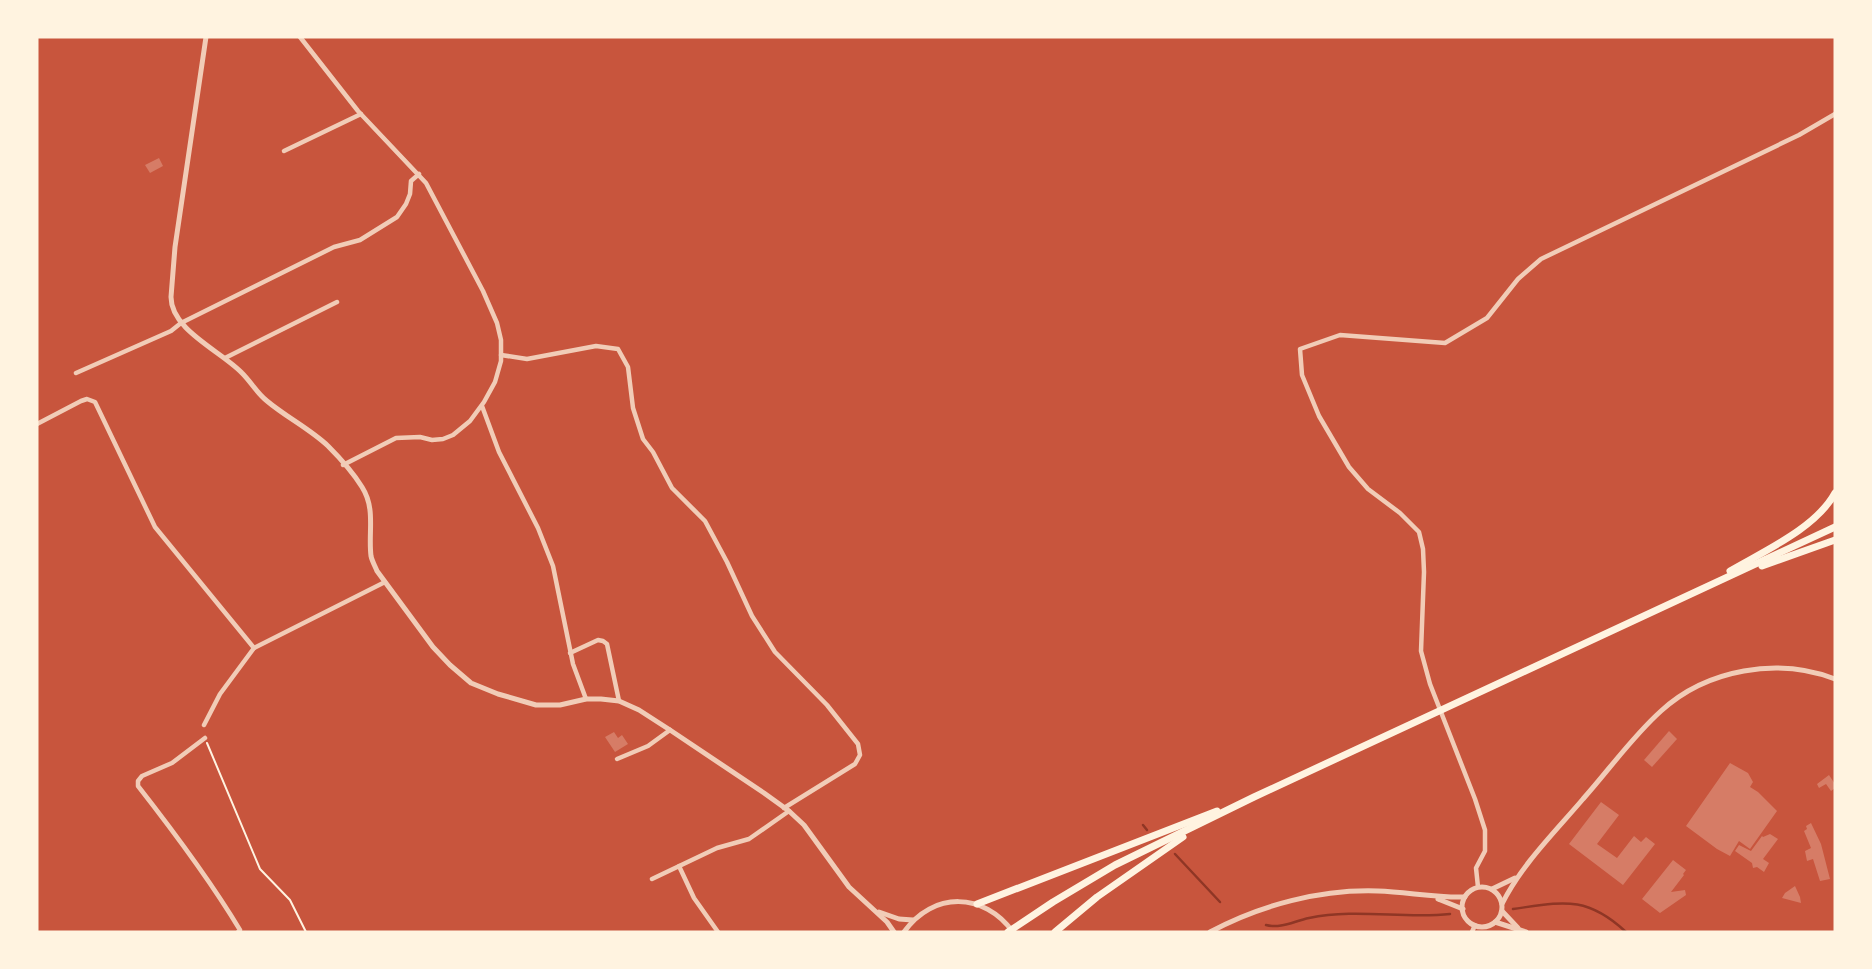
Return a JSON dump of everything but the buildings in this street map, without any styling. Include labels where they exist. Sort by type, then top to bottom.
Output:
[{"type":"main road","points":[[1696,592],[1808,525],[1822,513],[1835,494]]},
{"type":"main road","points":[[1011,932],[1053,902],[1115,865],[1254,797],[1835,527]]},
{"type":"main road","points":[[1696,592],[1778,559],[1835,540]]},
{"type":"main road","points":[[976,904],[1254,797]]},
{"type":"main road","points":[[1055,932],[1150,858],[1208,820]]},
{"type":"street","points":[[206,37],[175,247],[171,305],[173,313],[181,323],[242,373],[267,401],[327,445],[363,488],[369,504],[372,558],[377,571],[433,647],[450,665],[471,683],[536,705],[560,705],[586,699],[601,699],[619,701],[639,710],[720,762],[787,810],[804,825],[849,887],[887,922],[894,932]]},
{"type":"street","points":[[300,37],[361,114],[419,174],[484,291],[501,340],[501,355],[495,382],[482,406],[470,421],[453,435],[432,440],[420,437],[396,438],[343,465]]},
{"type":"street","points":[[284,151],[361,114]]},
{"type":"street","points":[[1478,887],[1476,867],[1485,851],[1485,830],[1430,684],[1421,651],[1424,572],[1419,532],[1368,489],[1349,467],[1320,416],[1302,375],[1300,349],[1340,335],[1445,343],[1487,318],[1518,279],[1541,259],[1799,135],[1835,114]]},
{"type":"street","points":[[76,373],[171,331],[181,323],[334,247],[360,240],[397,217],[410,194],[411,181],[419,174]]},
{"type":"street","points":[[224,359],[337,302]]},
{"type":"street","points":[[501,355],[527,359],[596,346],[618,349],[628,367],[633,408],[643,439],[672,488],[705,521],[752,616],[775,652],[827,705],[858,744],[860,755],[855,764],[787,810],[754,837],[717,848],[652,879]]},
{"type":"street","points":[[37,424],[81,401],[95,402],[155,527],[254,648]]},
{"type":"street","points":[[482,406],[499,452],[538,528],[553,566],[570,653],[586,699]]},
{"type":"street","points":[[205,725],[220,694],[254,648],[385,582]]},
{"type":"street","points":[[570,653],[603,640],[607,644],[619,701]]},
{"type":"street","points":[[1523,931],[1502,907],[1499,895],[1488,887],[1478,887],[1465,897],[1463,909],[1466,918],[1475,925],[1486,926],[1494,922],[1502,907],[1517,876],[1661,710],[1710,680],[1741,671],[1769,667],[1795,669],[1820,673],[1835,679]]},
{"type":"street","points":[[617,759],[648,746],[670,730]]},
{"type":"street","points":[[205,738],[172,763],[142,776],[138,786],[227,908],[240,930],[238,932]]},
{"type":"street","points":[[679,866],[694,898],[718,932]]},
{"type":"street","points":[[1492,890],[1517,876]]},
{"type":"street","points":[[1210,932],[1261,910],[1317,895],[1380,891],[1465,897]]},
{"type":"street","points":[[1436,897],[1463,909]]},
{"type":"street","points":[[904,932],[924,911],[936,905],[963,901],[996,914],[1006,922],[1011,932]]},
{"type":"street","points":[[873,909],[899,919],[913,920]]},
{"type":"street","points":[[1494,922],[1523,931]]},
{"type":"street","points":[[1472,932],[1475,925]]},
{"type":"path","points":[[205,738],[260,869],[290,900],[306,932]]},
{"type":"waterway","points":[[1143,825],[1147,830]]},
{"type":"waterway","points":[[1175,854],[1220,902]]},
{"type":"waterway","points":[[1513,909],[1546,904],[1573,904],[1598,912],[1626,932]]},
{"type":"waterway","points":[[1266,925],[1282,925],[1327,915],[1450,914]]}]
